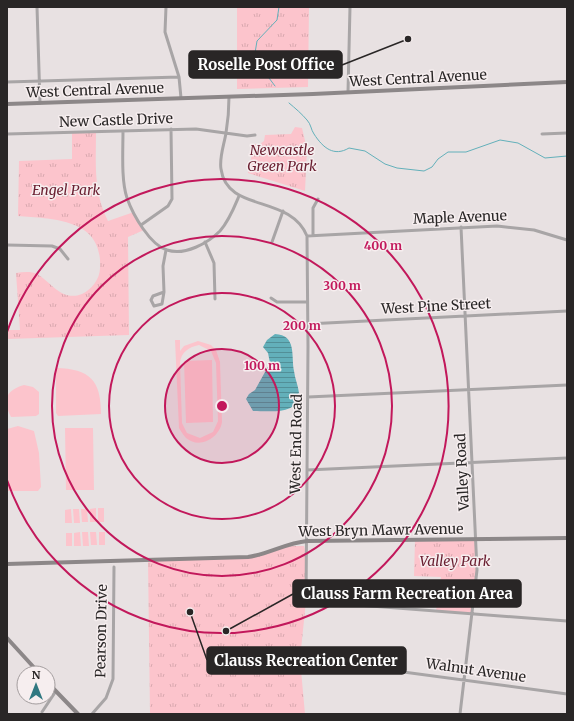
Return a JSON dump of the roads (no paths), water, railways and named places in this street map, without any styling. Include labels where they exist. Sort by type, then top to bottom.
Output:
[{"type":"street","points":[[37,7],[40,103]]},
{"type":"street","points":[[166,7],[164,20],[166,38],[179,77],[181,98]]},
{"type":"street","points":[[348,92],[350,7]]},
{"type":"street","points":[[7,82],[179,77]]},
{"type":"street","name":"West Central Avenue","points":[[7,104],[229,97],[567,82]]},
{"type":"street","points":[[229,97],[226,133],[221,160],[221,171],[228,186],[239,196],[283,211],[296,219],[307,236]]},
{"type":"street","name":"New Castle Drive","points":[[7,134],[196,128],[247,136],[255,135]]},
{"type":"street","points":[[141,225],[168,206],[172,199],[172,129]]},
{"type":"street","points":[[123,131],[126,194],[147,234],[166,250],[184,251],[205,242],[220,230],[227,220],[239,196]]},
{"type":"street","points":[[542,134],[567,133]]},
{"type":"street","points":[[312,235],[313,208],[318,199]]},
{"type":"street","points":[[272,242],[283,211]]},
{"type":"street","name":"Maple Avenue","points":[[307,236],[461,227],[514,227],[567,240]]},
{"type":"street","name":"Valley Road","points":[[460,714],[477,570],[461,227]]},
{"type":"street","name":"West End Road","points":[[307,236],[308,397],[306,470],[306,601],[472,614]]},
{"type":"street","points":[[205,242],[214,263],[215,299]]},
{"type":"street","points":[[7,245],[52,246],[60,249],[68,259]]},
{"type":"street","points":[[164,292],[153,296],[151,300],[154,306],[162,304],[164,292],[163,266],[166,250]]},
{"type":"street","points":[[271,298],[277,302],[307,302]]},
{"type":"street","name":"West Pine Street","points":[[307,324],[567,311]]},
{"type":"street","points":[[308,397],[567,385]]},
{"type":"street","points":[[306,470],[567,458]]},
{"type":"street","name":"West Bryn Mawr Avenue","points":[[7,564],[248,557],[264,554],[290,543],[307,541],[567,538]]},
{"type":"street","name":"Pearson Drive","points":[[92,714],[106,698],[112,679],[114,567]]},
{"type":"street","points":[[472,614],[567,621]]},
{"type":"street","points":[[7,638],[32,665]]},
{"type":"street","name":"Walnut Avenue","points":[[310,661],[567,694]]},
{"type":"street","points":[[56,692],[78,714]]},
{"type":"street","points":[[42,712],[47,705]]},
{"type":"water","points":[[275,334],[282,335],[287,338],[292,347],[294,374],[299,393],[297,395],[297,401],[288,409],[253,411],[246,399],[249,394],[255,390],[270,363],[268,353],[263,347],[267,340]]},
{"type":"waterway","points":[[275,86],[269,78],[253,65],[257,41],[277,20],[279,7]]},
{"type":"waterway","points":[[289,103],[307,120],[317,139],[329,150],[338,152],[349,148],[365,151],[385,164],[397,168],[424,171],[432,167],[438,159],[448,152],[466,152],[500,140],[518,143],[545,158],[567,156]]},
{"type":"place","name":"Roselle Post Office","points":[[408,39]]},
{"type":"place","name":"Clauss Recreation Center","points":[[190,612]]},
{"type":"place","name":"Clauss Farm Recreation Area","points":[[226,631]]},
{"type":"park label","name":"Newcastle Green Park","points":[[282,158]]},
{"type":"park label","name":"Engel Park","points":[[66,190]]},
{"type":"park label","name":"Valley Park","points":[[455,561]]}]
